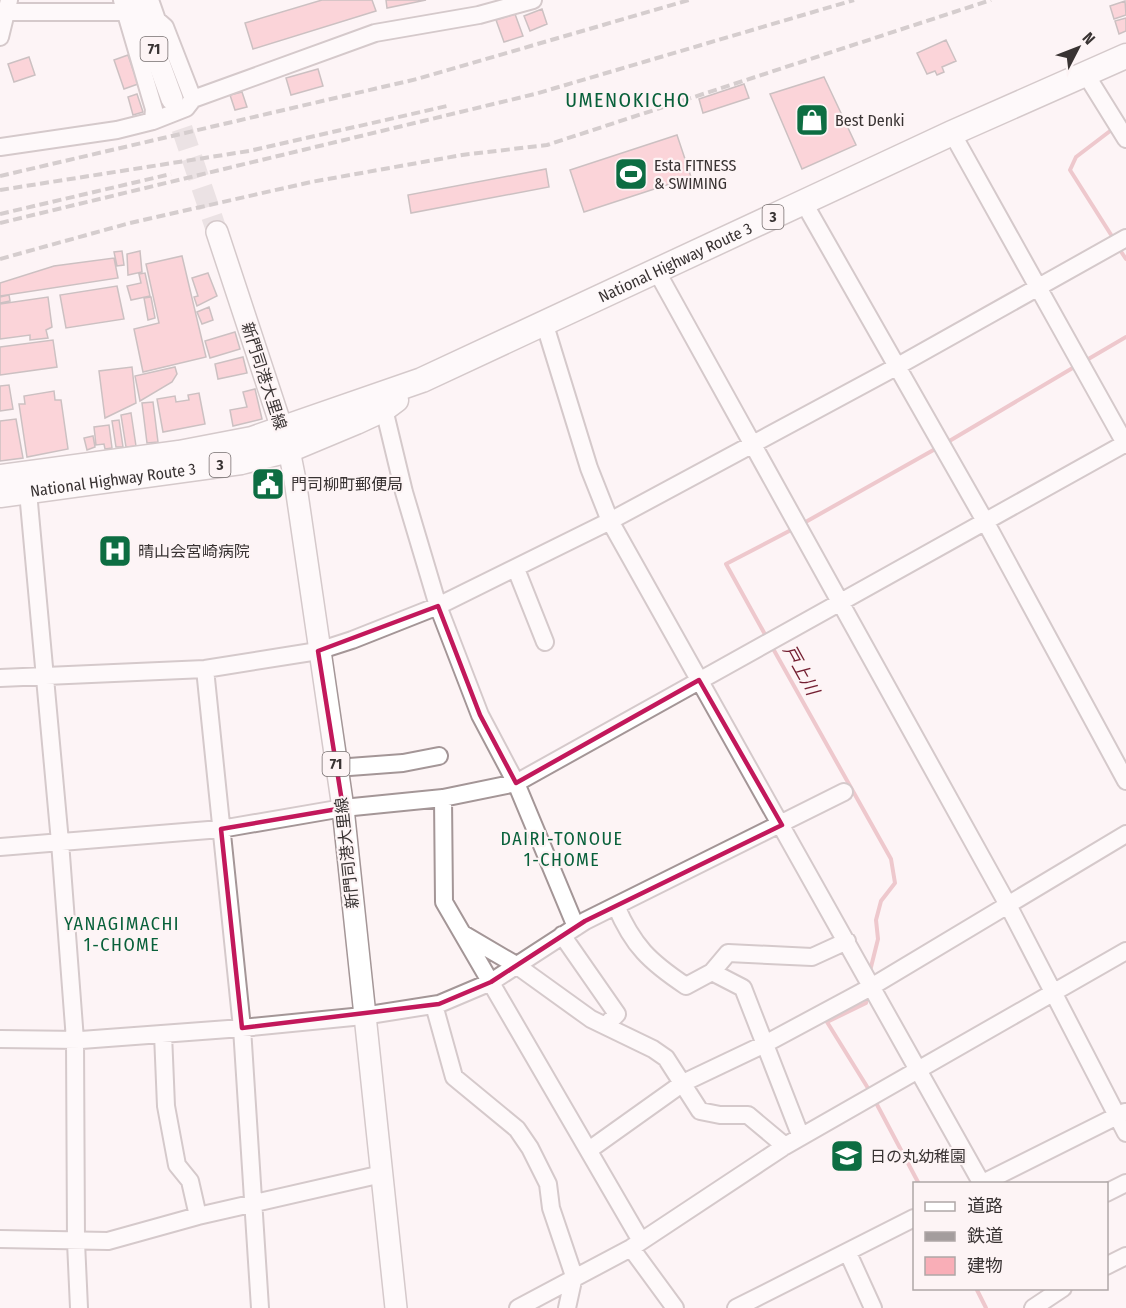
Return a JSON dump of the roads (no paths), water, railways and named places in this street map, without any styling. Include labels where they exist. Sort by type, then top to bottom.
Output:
[{"type":"highway","name":"National Highway Route 3","points":[[0,477],[27,483],[231,464],[422,380],[952,133],[1126,56]]},
{"type":"highway","name":"National Highway Route 3","points":[[286,440],[384,409],[422,380]]},
{"type":"highway","name":"National Highway Route 3","points":[[0,495],[27,483]]},
{"type":"main road","name":"71","points":[[128,4],[182,99]]},
{"type":"main road","name":"新門司港大里線","points":[[217,232],[286,440],[343,808],[363,1016],[396,1308]]},
{"type":"street","points":[[0,147],[117,130],[153,121],[186,108],[165,27],[157,20],[150,0]]},
{"type":"street","points":[[182,99],[375,33],[477,8],[534,0]]},
{"type":"street","points":[[0,37],[8,6],[128,4],[153,109],[153,121]]},
{"type":"street","points":[[1085,74],[1126,139]]},
{"type":"street","points":[[0,847],[221,829],[343,808],[443,798],[516,783],[1126,444],[952,133]]},
{"type":"street","points":[[804,203],[985,521],[1126,781]]},
{"type":"street","points":[[0,678],[205,669],[318,651],[438,606],[610,521],[753,445],[896,368],[1126,238]]},
{"type":"street","points":[[657,270],[1008,905],[1121,1115],[1126,1133]]},
{"type":"street","points":[[544,322],[589,468],[610,521],[871,987],[920,1070],[980,1182]]},
{"type":"street","points":[[384,409],[404,492],[438,606],[480,715],[516,783],[569,931],[617,1014],[606,1025]]},
{"type":"street","points":[[27,483],[60,842],[75,1040],[76,1242],[79,1308]]},
{"type":"street","points":[[516,569],[545,642]]},
{"type":"street","points":[[205,669],[242,1028],[260,1308]]},
{"type":"street","points":[[336,768],[403,763],[440,756]]},
{"type":"street","points":[[0,1039],[75,1040],[242,1028],[363,1016],[434,1005],[491,982],[569,931],[844,792]]},
{"type":"street","points":[[443,798],[444,902],[589,1150],[636,1244],[675,1308]]},
{"type":"street","points":[[589,1150],[682,1083],[765,1044],[871,987],[1126,834]]},
{"type":"street","points":[[616,906],[628,934],[657,967],[686,986],[712,972],[728,953],[812,957],[847,941]]},
{"type":"street","points":[[462,934],[516,964],[591,1019],[653,1049],[666,1058],[700,1111],[720,1115],[748,1114],[785,1146]]},
{"type":"street","points":[[518,1308],[636,1244],[785,1146],[1126,951]]},
{"type":"street","points":[[712,972],[743,988],[801,1137]]},
{"type":"street","points":[[434,1005],[454,1077],[517,1129],[530,1148],[548,1184],[551,1208],[574,1276],[567,1308]]},
{"type":"street","points":[[163,1034],[166,1106],[177,1165],[190,1181],[198,1215]]},
{"type":"street","points":[[983,1182],[1121,1115]]},
{"type":"street","points":[[0,1239],[108,1241],[198,1215],[382,1174]]},
{"type":"street","points":[[1108,1192],[1126,1183]]},
{"type":"street","points":[[736,1308],[913,1219]]},
{"type":"street","points":[[849,1253],[873,1308]]},
{"type":"street","points":[[1108,1265],[1126,1256]]},
{"type":"street","points":[[1042,1301],[1061,1290]]},
{"type":"waterway","name":"戸上川","points":[[1114,128],[1076,157],[1070,170],[1115,241]]},
{"type":"waterway","name":"戸上川","points":[[1118,247],[1126,259]]},
{"type":"waterway","name":"戸上川","points":[[1085,361],[1126,337]]},
{"type":"waterway","name":"戸上川","points":[[946,443],[1076,366]]},
{"type":"waterway","name":"戸上川","points":[[802,524],[937,448]]},
{"type":"waterway","name":"戸上川","points":[[767,638],[726,564],[793,529]]},
{"type":"waterway","name":"戸上川","points":[[771,645],[891,859],[895,883],[881,901],[876,920],[878,939],[870,971]]},
{"type":"waterway","name":"戸上川","points":[[867,996],[866,1003],[827,1022],[871,1093]]},
{"type":"waterway","name":"戸上川","points":[[874,1099],[918,1182]]},
{"type":"waterway","name":"戸上川","points":[[977,1290],[986,1308]]},
{"type":"tunnel","points":[[172,99],[217,232]]},
{"type":"railway","points":[[0,176],[417,79],[689,0]]},
{"type":"railway","points":[[0,223],[535,94],[854,0]]},
{"type":"railway","points":[[0,259],[130,223],[311,182],[462,155],[547,145],[991,0]]},
{"type":"railway","points":[[0,190],[249,151],[447,106]]},
{"type":"railway","points":[[0,214],[171,174]]},
{"type":"place","name":"Best Denki","points":[[812,120]]},
{"type":"place","name":"Esta FITNESS & SWIMING","points":[[631,174]]},
{"type":"place","name":"門司柳町郵便局","points":[[268,484]]},
{"type":"place","name":"晴山会宮崎病院","points":[[115,551]]},
{"type":"place","name":"日の丸幼稚園","points":[[847,1156]]},
{"type":"district","name":"UMENOKICHO","points":[[628,100]]},
{"type":"district","name":"DAIRI-TONOUE 1-CHOME","points":[[562,849]]},
{"type":"district","name":"YANAGIMACHI 1-CHOME","points":[[122,934]]}]
